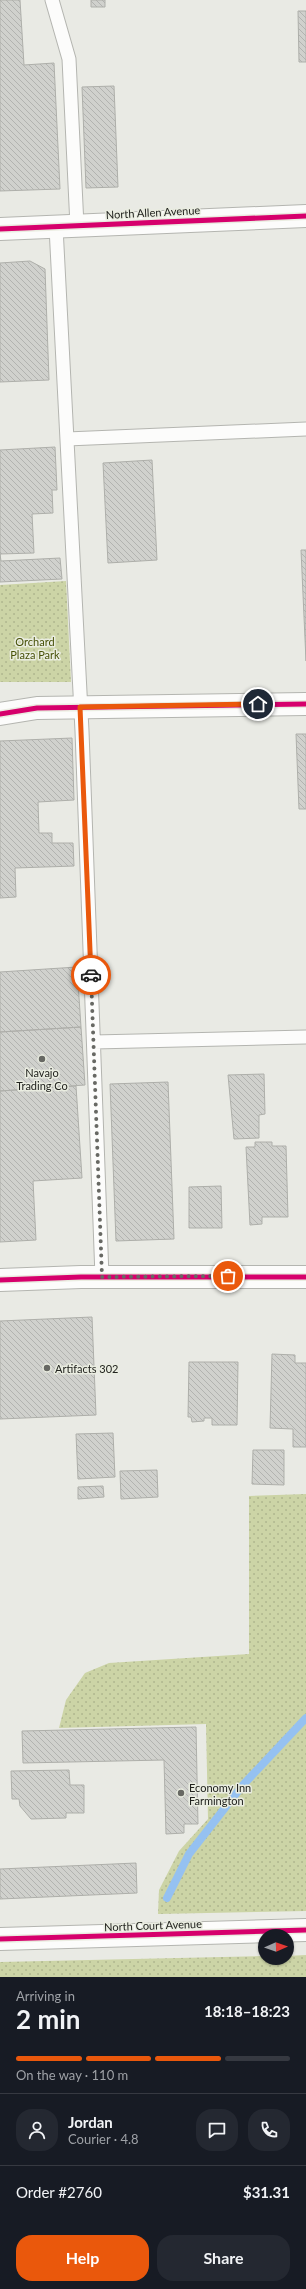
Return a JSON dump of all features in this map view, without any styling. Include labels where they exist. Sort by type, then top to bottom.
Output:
[{"type":"street","name":"North Allen Avenue","points":[[0,229],[306,216]]},
{"type":"street","points":[[0,704],[37,708],[306,704]]},
{"type":"street","points":[[0,714],[37,708]]},
{"type":"street","points":[[0,1280],[102,1277],[306,1277]]},
{"type":"street","name":"North Court Avenue","points":[[0,1939],[306,1930]]},
{"type":"lane","points":[[52,0],[69,59],[66,226],[67,439],[94,1042],[102,1277]]},
{"type":"lane","points":[[67,439],[306,429]]},
{"type":"lane","points":[[94,1042],[306,1037]]},
{"type":"green space","name":"Orchard Plaza Park","points":[[66,581],[71,682],[0,682],[0,585]]},
{"type":"green space","points":[[306,1494],[306,1911],[158,1914],[159,1890],[179,1851],[208,1819],[206,1724],[59,1728],[66,1700],[85,1673],[109,1663],[249,1654],[249,1496]]},
{"type":"green space","points":[[306,1955],[306,1977],[0,1977],[0,1962],[258,1956],[258,1965],[294,1965],[294,1956]]},
{"type":"building","points":[[0,0],[20,0],[24,65],[54,63],[60,189],[0,191]]},
{"type":"building","points":[[91,0],[105,0],[105,7],[91,7]]},
{"type":"building","points":[[298,11],[306,11],[306,62],[299,62]]},
{"type":"building","points":[[114,86],[118,187],[86,188],[82,87]]},
{"type":"building","points":[[30,261],[45,269],[49,380],[0,382],[0,263]]},
{"type":"building","points":[[55,447],[57,490],[52,490],[53,513],[32,514],[34,553],[0,554],[0,450]]},
{"type":"building","points":[[152,460],[157,560],[108,563],[103,463]]},
{"type":"building","points":[[301,550],[306,550],[306,661]]},
{"type":"building","points":[[0,554],[1,561],[60,558],[62,579],[0,582]]},
{"type":"building","points":[[296,734],[306,734],[306,809],[299,809]]},
{"type":"building","points":[[72,738],[74,800],[38,802],[39,833],[52,833],[52,843],[73,843],[74,866],[15,868],[16,897],[0,898],[0,741]]},
{"type":"building","points":[[77,967],[81,1027],[0,1032],[0,972]]},
{"type":"building","name":"Navajo Trading Co","points":[[81,1027],[85,1085],[0,1091],[0,1032]]},
{"type":"building","points":[[264,1074],[265,1114],[259,1115],[259,1138],[234,1139],[228,1075]]},
{"type":"building","points":[[168,1082],[174,1239],[116,1241],[110,1084]]},
{"type":"building","points":[[76,1086],[82,1178],[33,1181],[36,1240],[0,1242],[0,1091]]},
{"type":"building","points":[[255,1142],[272,1142],[272,1146],[286,1146],[288,1217],[262,1217],[262,1224],[250,1225],[246,1147],[255,1147]]},
{"type":"building","points":[[221,1186],[222,1228],[189,1228],[189,1187]]},
{"type":"building","name":"Artifacts 302","points":[[92,1317],[96,1415],[0,1419],[0,1321]]},
{"type":"building","points":[[272,1354],[295,1355],[295,1363],[306,1363],[306,1447],[293,1447],[293,1429],[270,1428]]},
{"type":"building","points":[[189,1362],[238,1362],[237,1425],[212,1425],[212,1418],[204,1418],[204,1421],[192,1422],[191,1417],[188,1417]]},
{"type":"building","points":[[113,1433],[115,1477],[78,1479],[76,1434]]},
{"type":"building","points":[[253,1450],[284,1450],[284,1485],[252,1484]]},
{"type":"building","points":[[157,1470],[158,1497],[121,1499],[120,1471]]},
{"type":"building","points":[[103,1486],[104,1497],[78,1499],[78,1487]]},
{"type":"building","name":"Economy Inn Farmington","points":[[196,1727],[198,1824],[184,1824],[184,1833],[166,1834],[164,1760],[23,1763],[22,1731]]},
{"type":"building","points":[[69,1770],[70,1785],[84,1785],[84,1813],[66,1813],[66,1818],[31,1819],[20,1806],[19,1799],[12,1799],[11,1771]]},
{"type":"building","points":[[136,1863],[137,1893],[0,1899],[0,1869]]},
{"type":"waterway","points":[[167,1898],[189,1854],[242,1786],[306,1718]]},
{"type":"cycle path","points":[[0,229],[306,216]]},
{"type":"cycle path","points":[[0,714],[37,708],[306,704]]},
{"type":"cycle path","points":[[0,1280],[81,1277],[306,1277]]},
{"type":"cycle path","points":[[0,1939],[306,1930]]},
{"type":"way so far","points":[[91,975],[102,1277],[228,1276]]},
{"type":"place","name":"Navajo Trading Co","points":[[42,1059]]},
{"type":"place","name":"Artifacts 302","points":[[47,1368]]},
{"type":"place","name":"Economy Inn Farmington","points":[[181,1793]]},
{"type":"route","points":[[91,975],[80,707],[258,704]]}]
